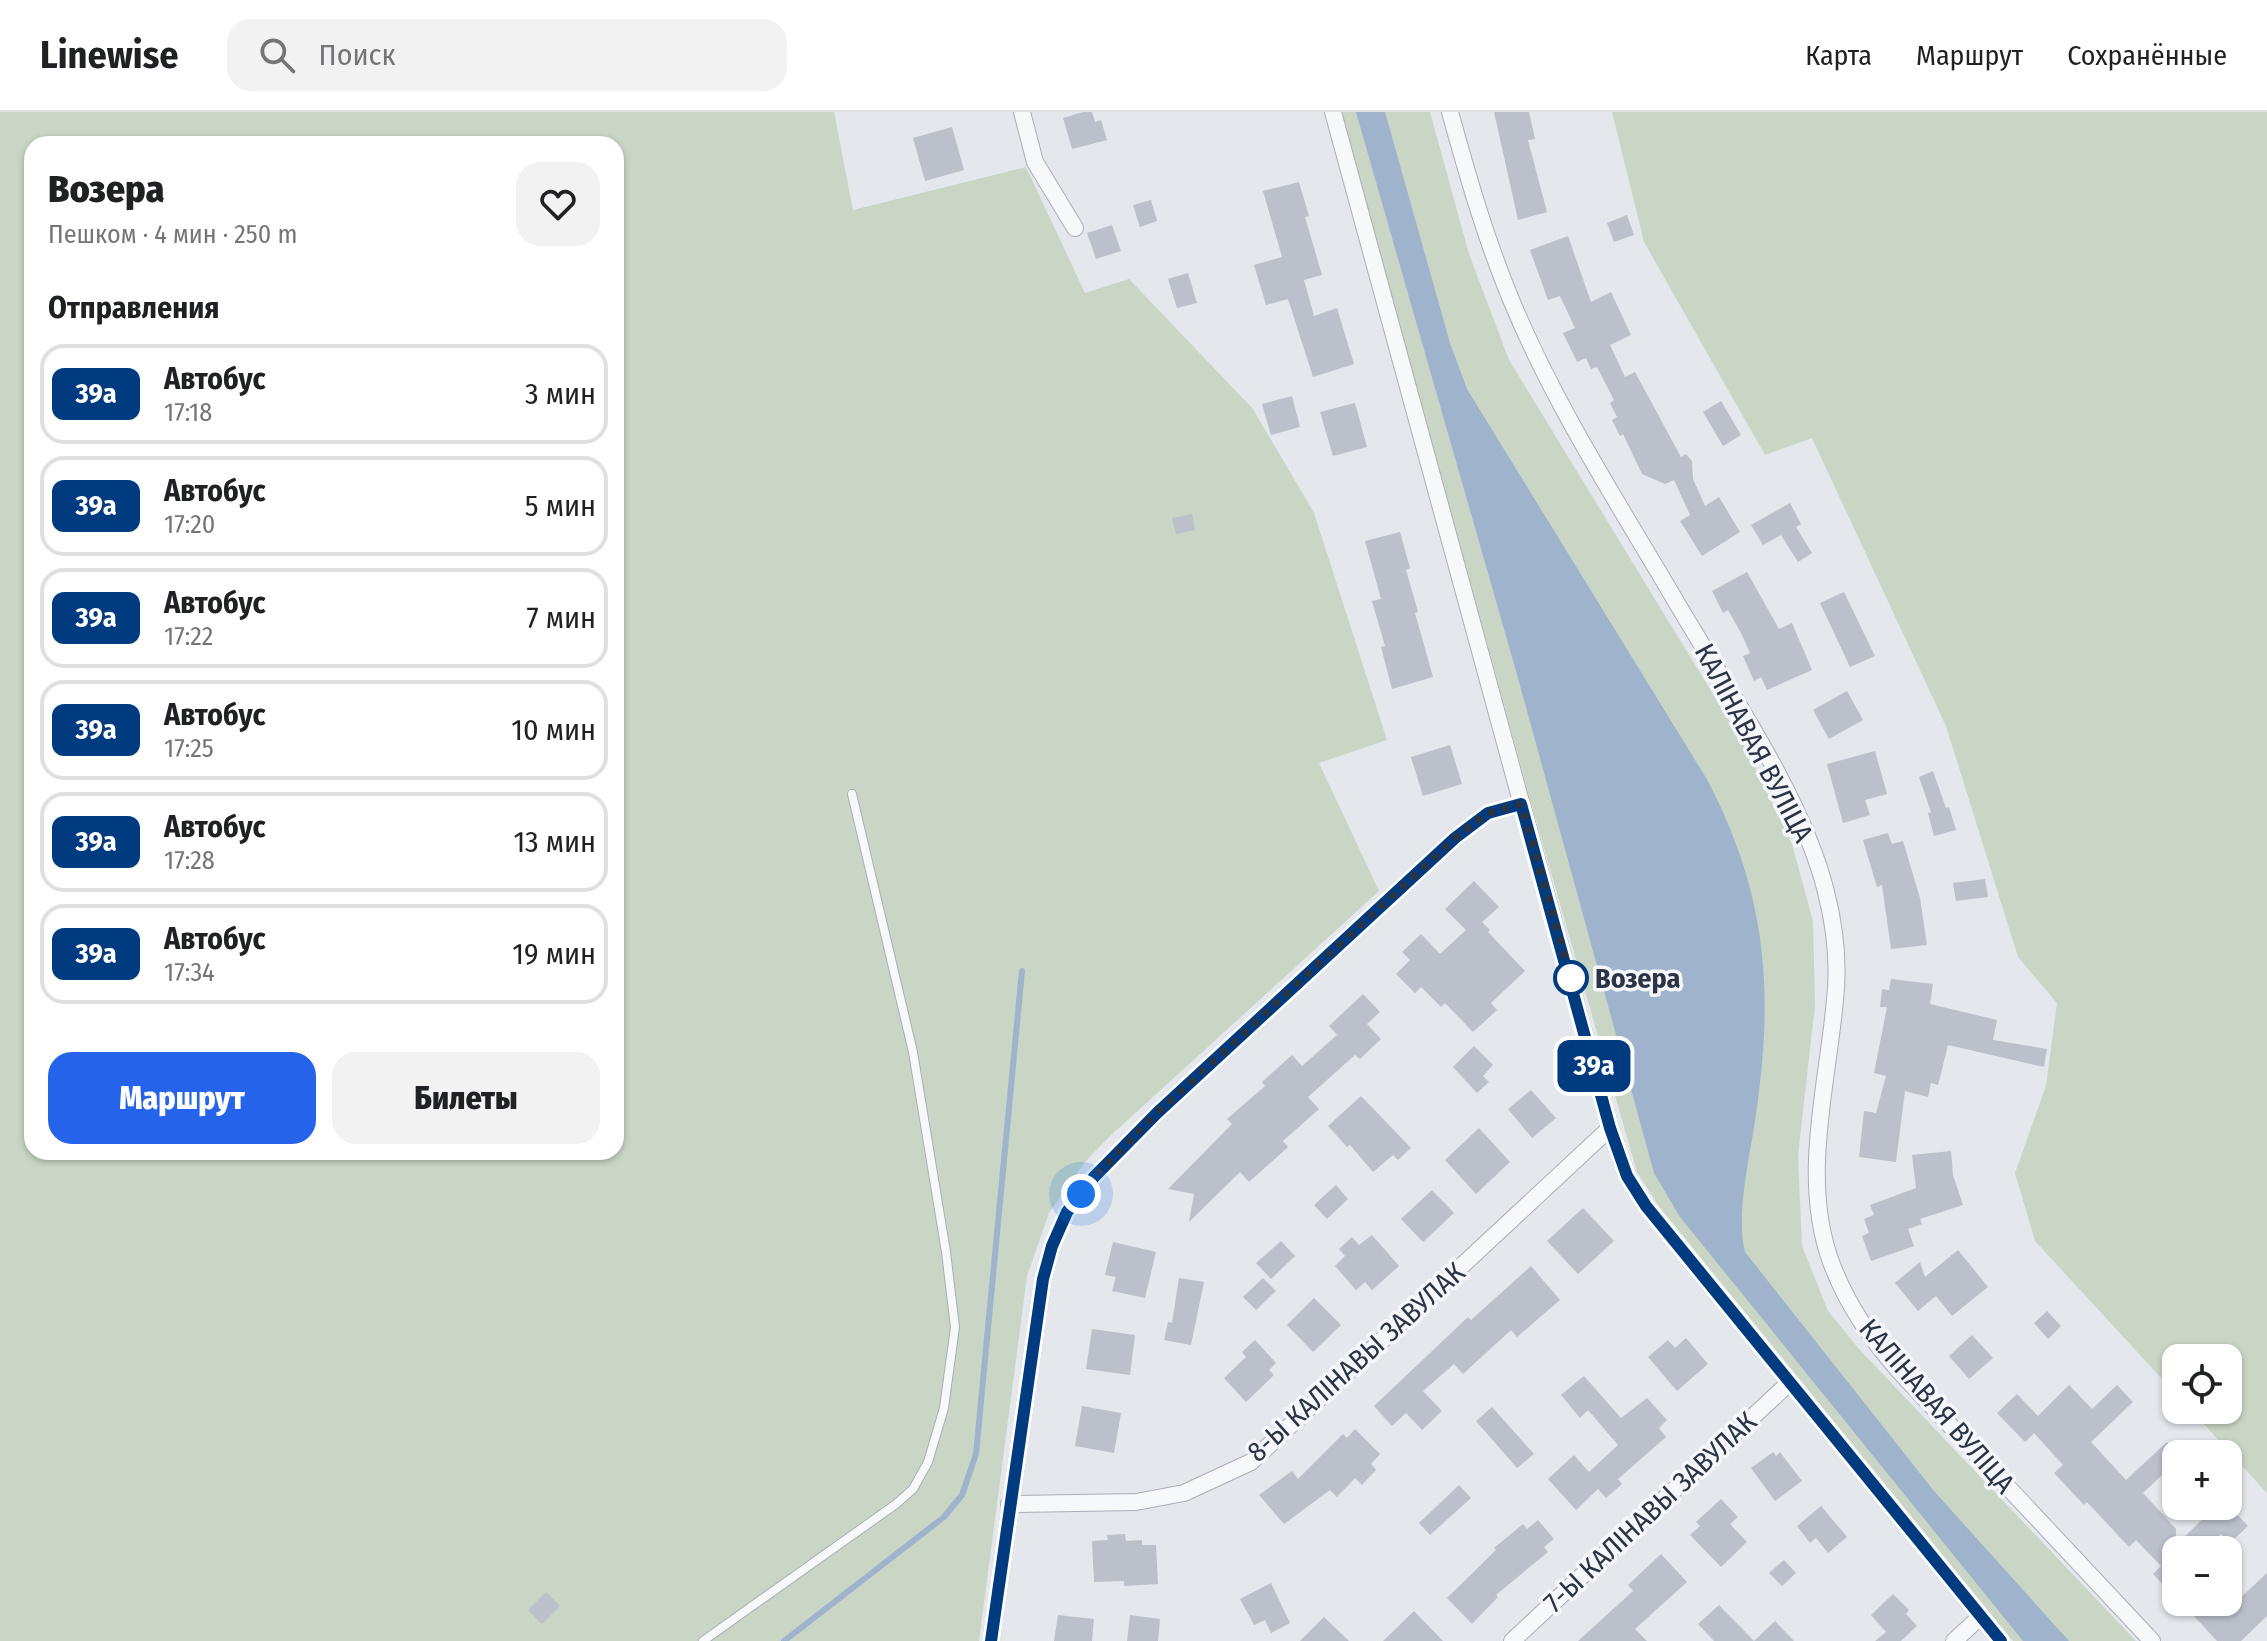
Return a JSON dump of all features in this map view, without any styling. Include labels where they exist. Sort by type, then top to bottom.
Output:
[{"type":"street","points":[[1022,112],[1035,162],[1075,228]]},
{"type":"street","points":[[1333,112],[1610,1128],[1627,1176],[1646,1206],[2001,1641]]},
{"type":"street","name":"КАЛІНАВАЯ ВУЛІЦА","points":[[1450,112],[1493,255],[1536,354],[1593,459],[1763,750],[1812,848],[1832,921],[1836,984],[1819,1139],[1819,1194],[1830,1260],[1848,1301],[1869,1336],[1900,1372],[2152,1641]]},
{"type":"street","points":[[991,1641],[1043,1279],[1052,1246],[1067,1212],[1094,1177],[1157,1113],[1455,838],[1488,813],[1521,804]]},
{"type":"street","name":"8-Ы КАЛІНАВЫ ЗАВУЛАК","points":[[1009,1504],[1136,1502],[1184,1493],[1251,1462],[1610,1128]]},
{"type":"street","name":"7-Ы КАЛІНАВЫ ЗАВУЛАК","points":[[1512,1641],[1789,1383]]},
{"type":"street","points":[[1954,1641],[1981,1616]]},
{"type":"lane","points":[[703,1641],[913,1489],[928,1462],[944,1408],[955,1327],[946,1252],[913,1052],[852,794]]},
{"type":"green space","points":[[0,112],[834,112],[853,210],[1026,167],[1085,293],[1129,279],[1253,409],[1314,513],[1387,740],[1319,763],[1379,891],[1109,1137],[1085,1162],[1049,1213],[1027,1276],[979,1641],[0,1641]]},
{"type":"green space","points":[[1341,112],[1430,112],[1469,254],[1509,360],[1744,745],[1792,844],[1813,921],[1815,1005],[1798,1156],[1802,1246],[1828,1311],[1859,1349],[2136,1641],[2013,1641],[1659,1206],[1637,1172],[1533,810]]},
{"type":"green space","points":[[1612,112],[2267,112],[2267,1493],[2242,1466],[2242,1440],[2218,1440],[2204,1424],[2242,1424],[2242,1344],[2162,1344],[2162,1379],[2035,1241],[2015,1173],[2046,1086],[2057,1003],[2018,957],[1946,726],[1812,438],[1765,455],[1644,242]]},
{"type":"water","points":[[1356,112],[1385,112],[1450,343],[1467,389],[1708,781],[1742,861],[1760,940],[1765,1020],[1757,1107],[1743,1200],[1745,1252],[1934,1491],[2069,1641],[2023,1641],[1680,1217],[1654,1173],[1516,671]]},
{"type":"building","points":[[1092,112],[1095,122],[1101,120],[1107,140],[1072,149],[1063,118]]},
{"type":"building","points":[[1494,112],[1529,112],[1535,139],[1528,140],[1547,212],[1518,220]]},
{"type":"building","points":[[952,127],[964,170],[925,181],[913,138]]},
{"type":"building","points":[[1299,182],[1309,216],[1305,217],[1322,275],[1304,280],[1314,316],[1337,308],[1354,364],[1313,377],[1288,299],[1266,305],[1254,265],[1282,257],[1263,191]]},
{"type":"building","points":[[1151,200],[1157,221],[1140,227],[1133,205]]},
{"type":"building","points":[[1627,215],[1634,235],[1614,242],[1607,223]]},
{"type":"building","points":[[1112,225],[1121,251],[1096,259],[1087,233]]},
{"type":"building","points":[[1568,236],[1591,302],[1611,292],[1631,335],[1610,345],[1625,377],[1635,372],[1681,457],[1686,454],[1692,461],[1693,479],[1705,506],[1719,497],[1740,532],[1702,556],[1680,521],[1690,515],[1674,480],[1665,484],[1642,474],[1623,434],[1620,436],[1612,420],[1617,417],[1610,403],[1614,400],[1597,367],[1591,369],[1586,358],[1577,362],[1563,333],[1575,328],[1560,296],[1548,300],[1530,250]]},
{"type":"building","points":[[1188,273],[1197,303],[1177,308],[1168,279]]},
{"type":"building","points":[[1292,396],[1300,427],[1271,435],[1262,404]]},
{"type":"building","points":[[1721,401],[1741,435],[1723,446],[1703,412]]},
{"type":"building","points":[[1355,403],[1367,447],[1333,456],[1320,412]]},
{"type":"building","points":[[1790,503],[1801,524],[1796,527],[1812,553],[1798,562],[1781,535],[1763,545],[1751,525]]},
{"type":"building","points":[[1192,514],[1195,530],[1176,534],[1172,518]]},
{"type":"building","points":[[1400,532],[1410,568],[1406,570],[1418,612],[1415,613],[1433,677],[1392,689],[1381,647],[1385,646],[1372,601],[1381,599],[1365,541]]},
{"type":"building","points":[[1747,572],[1779,629],[1792,623],[1812,670],[1767,690],[1761,677],[1754,681],[1743,656],[1750,653],[1741,633],[1728,610],[1723,613],[1712,591]]},
{"type":"building","points":[[1844,592],[1875,656],[1850,667],[1820,603]]},
{"type":"building","points":[[1847,691],[1863,720],[1829,739],[1813,710]]},
{"type":"building","points":[[1450,745],[1462,784],[1423,796],[1411,757]]},
{"type":"building","points":[[1875,751],[1887,794],[1865,800],[1870,815],[1843,823],[1827,764]]},
{"type":"building","points":[[1933,771],[1956,830],[1934,836],[1928,813],[1931,812],[1919,777]]},
{"type":"building","points":[[1888,833],[1892,844],[1903,841],[1920,898],[1927,945],[1891,949],[1882,885],[1877,887],[1863,840]]},
{"type":"building","points":[[1985,879],[1988,897],[1956,901],[1953,883]]},
{"type":"building","points":[[1474,881],[1499,907],[1482,922],[1525,971],[1491,1003],[1497,1010],[1473,1032],[1445,1003],[1441,1007],[1421,987],[1415,993],[1396,974],[1410,960],[1402,952],[1421,934],[1440,954],[1466,930],[1445,909]]},
{"type":"building","points":[[1891,979],[1933,984],[1930,1004],[1997,1020],[1993,1040],[2047,1049],[2044,1067],[1948,1045],[1938,1085],[1931,1083],[1928,1097],[1905,1091],[1896,1162],[1859,1157],[1864,1111],[1876,1113],[1886,1076],[1874,1073],[1887,1007],[1880,1007],[1882,989],[1889,990]]},
{"type":"building","points":[[1363,994],[1380,1012],[1367,1024],[1381,1039],[1360,1059],[1355,1055],[1308,1097],[1319,1109],[1283,1141],[1288,1147],[1249,1182],[1240,1172],[1189,1222],[1194,1194],[1168,1189],[1232,1124],[1227,1119],[1265,1086],[1262,1082],[1292,1055],[1302,1066],[1337,1035],[1329,1026]]},
{"type":"building","points":[[1474,1046],[1493,1065],[1483,1076],[1489,1082],[1477,1093],[1453,1067]]},
{"type":"building","points":[[1531,1090],[1556,1118],[1532,1138],[1508,1109]]},
{"type":"building","points":[[1361,1096],[1411,1148],[1398,1160],[1393,1155],[1373,1172],[1350,1145],[1347,1147],[1328,1126]]},
{"type":"building","points":[[1479,1128],[1510,1162],[1476,1194],[1445,1160]]},
{"type":"building","points":[[1951,1151],[1953,1175],[1963,1205],[1920,1219],[1922,1224],[1908,1229],[1914,1246],[1871,1261],[1862,1236],[1869,1233],[1864,1219],[1874,1215],[1870,1205],[1916,1188],[1912,1155]]},
{"type":"building","points":[[1336,1185],[1348,1199],[1327,1219],[1314,1205]]},
{"type":"building","points":[[1432,1190],[1454,1213],[1423,1242],[1401,1219]]},
{"type":"building","points":[[1583,1208],[1614,1241],[1578,1274],[1547,1241]]},
{"type":"building","points":[[1372,1235],[1399,1266],[1372,1290],[1365,1282],[1356,1290],[1335,1266],[1345,1256],[1339,1249],[1352,1237],[1359,1245]]},
{"type":"building","points":[[1281,1241],[1295,1256],[1271,1279],[1256,1263]]},
{"type":"building","points":[[1113,1242],[1156,1252],[1145,1298],[1112,1291],[1116,1277],[1105,1275]]},
{"type":"building","points":[[1958,1250],[1988,1287],[1952,1316],[1936,1296],[1918,1311],[1895,1283],[1920,1262],[1925,1277]]},
{"type":"building","points":[[1531,1266],[1560,1300],[1517,1337],[1511,1330],[1463,1374],[1454,1364],[1423,1391],[1442,1411],[1422,1430],[1406,1413],[1392,1426],[1374,1406],[1468,1317],[1471,1320]]},
{"type":"building","points":[[1179,1278],[1204,1282],[1191,1345],[1164,1340],[1168,1322],[1172,1323]]},
{"type":"building","points":[[1263,1278],[1276,1291],[1256,1310],[1243,1297]]},
{"type":"building","points":[[1314,1298],[1341,1325],[1313,1352],[1287,1325]]},
{"type":"building","points":[[2047,1311],[2061,1326],[2048,1339],[2034,1323]]},
{"type":"building","points":[[1092,1329],[1135,1335],[1130,1375],[1086,1369]]},
{"type":"building","points":[[1972,1335],[1993,1358],[1969,1379],[1949,1356]]},
{"type":"building","points":[[1686,1338],[1708,1364],[1677,1391],[1648,1357],[1668,1340],[1675,1348]]},
{"type":"building","points":[[1255,1340],[1276,1363],[1269,1370],[1274,1375],[1246,1402],[1224,1378],[1246,1357],[1242,1352]]},
{"type":"building","points":[[1584,1376],[1621,1418],[1647,1398],[1667,1420],[1659,1428],[1666,1437],[1618,1479],[1622,1484],[1606,1498],[1598,1489],[1576,1510],[1548,1479],[1574,1455],[1589,1472],[1618,1445],[1588,1410],[1580,1418],[1561,1395]]},
{"type":"building","points":[[2069,1385],[2092,1409],[2117,1385],[2133,1402],[2091,1442],[2126,1480],[2162,1447],[2162,1475],[2143,1493],[2162,1514],[2162,1520],[2168,1520],[2176,1529],[2176,1536],[2162,1536],[2162,1583],[2153,1574],[2161,1566],[2136,1540],[2129,1547],[2087,1502],[2084,1505],[2054,1473],[2063,1465],[2034,1433],[2025,1442],[1997,1413],[2017,1394],[2038,1416]]},
{"type":"building","points":[[1082,1406],[1121,1413],[1114,1453],[1075,1446]]},
{"type":"building","points":[[1492,1407],[1534,1454],[1517,1468],[1476,1421]]},
{"type":"building","points":[[1355,1429],[1380,1454],[1371,1464],[1376,1470],[1362,1485],[1355,1478],[1337,1497],[1330,1490],[1284,1524],[1259,1495],[1292,1471],[1298,1479],[1343,1434],[1347,1438]]},
{"type":"building","points":[[1773,1452],[1776,1456],[1780,1452],[1802,1481],[1775,1501],[1751,1468]]},
{"type":"building","points":[[1459,1485],[1471,1498],[1430,1535],[1419,1523]]},
{"type":"building","points":[[1721,1499],[1738,1517],[1730,1524],[1747,1542],[1721,1567],[1690,1535],[1700,1526],[1696,1522]]},
{"type":"building","points":[[1821,1506],[1847,1537],[1828,1553],[1816,1538],[1810,1543],[1797,1526]]},
{"type":"building","points":[[1538,1520],[1554,1539],[1544,1547],[1548,1552],[1496,1595],[1498,1597],[1472,1624],[1447,1598],[1496,1550],[1494,1548],[1523,1524],[1527,1529]]},
{"type":"building","points":[[2202,1520],[2242,1520],[2248,1526],[2237,1536],[2185,1536]]},
{"type":"building","points":[[1125,1534],[1126,1541],[1142,1540],[1142,1545],[1156,1545],[1158,1584],[1124,1586],[1124,1581],[1094,1582],[1092,1541],[1108,1540],[1107,1535]]},
{"type":"building","points":[[1661,1554],[1687,1582],[1635,1629],[1647,1641],[1578,1641],[1633,1591],[1628,1585]]},
{"type":"building","points":[[1784,1560],[1796,1573],[1782,1586],[1769,1573]]},
{"type":"building","points":[[2267,1573],[2267,1616],[2241,1641],[2217,1641],[2194,1616],[2242,1616],[2242,1596]]},
{"type":"building","points":[[1271,1583],[1290,1623],[1271,1633],[1265,1620],[1254,1625],[1240,1599]]},
{"type":"building","points":[[546,1592],[560,1606],[542,1624],[528,1610]]},
{"type":"building","points":[[1893,1594],[1909,1610],[1906,1614],[1917,1626],[1901,1641],[1875,1641],[1886,1632],[1871,1615]]},
{"type":"building","points":[[1719,1605],[1754,1641],[1714,1641],[1698,1624]]},
{"type":"building","points":[[1414,1611],[1443,1641],[1383,1641]]},
{"type":"building","points":[[1058,1615],[1094,1619],[1092,1641],[1054,1641]]},
{"type":"building","points":[[1130,1615],[1160,1619],[1158,1641],[1127,1641]]},
{"type":"building","points":[[1324,1617],[1349,1641],[1300,1641]]},
{"type":"building","points":[[1775,1621],[1794,1641],[1754,1641]]},
{"type":"waterway","points":[[784,1641],[944,1517],[962,1495],[976,1454],[1022,971]]},
{"type":"bus line","name":"39а","points":[[991,1641],[1043,1279],[1052,1246],[1067,1212],[1094,1177],[1157,1113],[1469,825],[1488,813],[1521,804],[1610,1128],[1627,1176],[1646,1206],[2001,1641]]},
{"type":"place","name":"Возера","points":[[1571,978]]},
{"type":"route","points":[[1081,1194],[1157,1113],[1469,825],[1488,813],[1521,804],[1571,978]]}]
